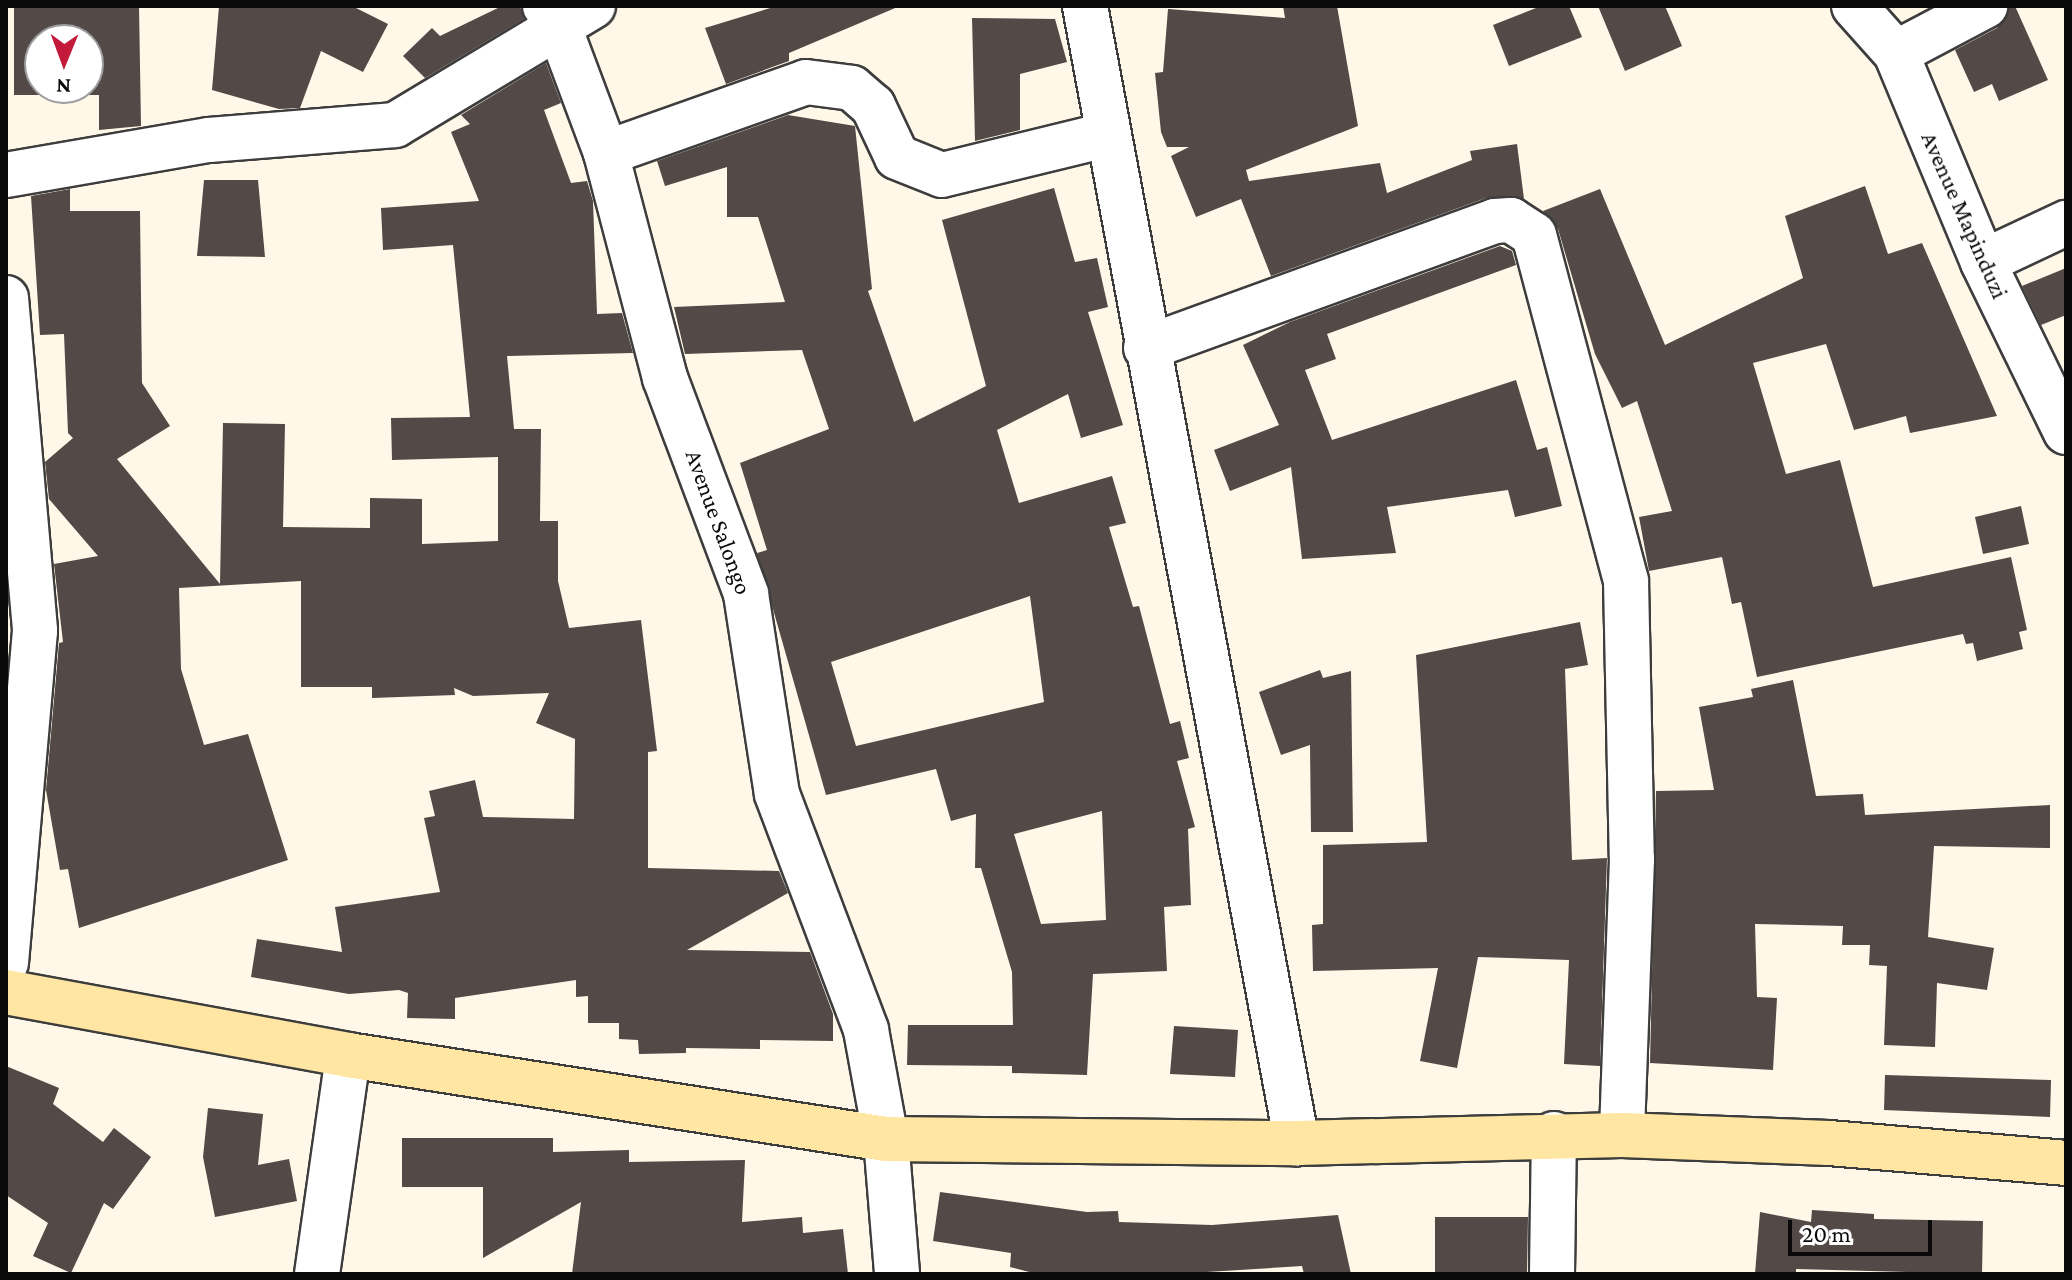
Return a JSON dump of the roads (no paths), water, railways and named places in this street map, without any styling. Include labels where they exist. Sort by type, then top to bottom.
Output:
[{"type":"main road","points":[[6,992],[348,1055],[886,1139],[1297,1143],[1554,1134],[1622,1135],[1829,1143],[2066,1163]]},
{"type":"street","points":[[1085,6],[1106,135],[1297,1143]]},
{"type":"street","name":"Avenue Mapinduzi","points":[[1854,6],[1896,53],[1983,262],[2066,432]]},
{"type":"street","points":[[1896,53],[1985,6]]},
{"type":"street","points":[[6,175],[209,140],[395,125],[565,13]]},
{"type":"street","name":"Avenue Salongo","points":[[565,13],[606,153],[665,378],[746,594],[771,771],[866,1030],[886,1139],[897,1274]]},
{"type":"street","points":[[606,153],[806,82],[852,88],[873,106],[897,157],[942,175],[1106,135]]},
{"type":"street","points":[[1146,348],[1495,221],[1511,220],[1534,235],[1626,581],[1632,859],[1622,1135]]},
{"type":"street","points":[[1983,262],[2066,223]]},
{"type":"street","points":[[6,298],[35,631],[6,963]]},
{"type":"street","points":[[317,1274],[348,1055]]},
{"type":"street","points":[[1552,1274],[1554,1134]]}]
